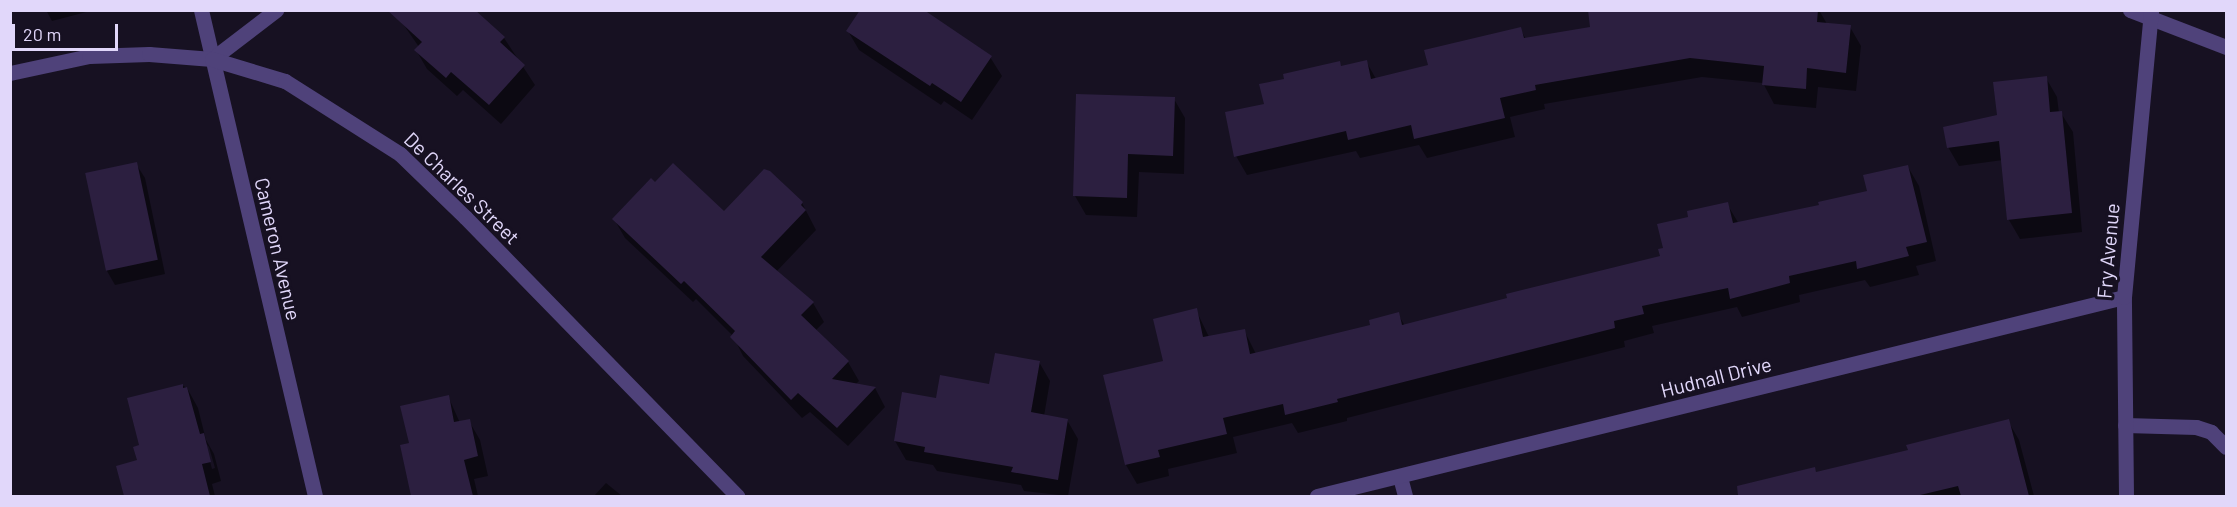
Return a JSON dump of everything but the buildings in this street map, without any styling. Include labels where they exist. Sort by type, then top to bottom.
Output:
[{"type":"street","name":"Cameron Avenue","points":[[201,10],[315,496]]},
{"type":"street","points":[[212,59],[276,10]]},
{"type":"street","points":[[2130,10],[2151,14],[2226,47]]},
{"type":"street","name":"Fry Avenue","points":[[2126,496],[2124,297],[2151,14]]},
{"type":"street","name":"De Charles Street","points":[[10,73],[89,56],[149,54],[212,59],[285,81],[400,154],[737,496]]},
{"type":"street","name":"Hudnall Drive","points":[[1317,496],[2124,297]]},
{"type":"street","points":[[2125,425],[2196,427],[2211,432],[2226,447]]},
{"type":"street","points":[[1400,477],[1406,496]]}]
